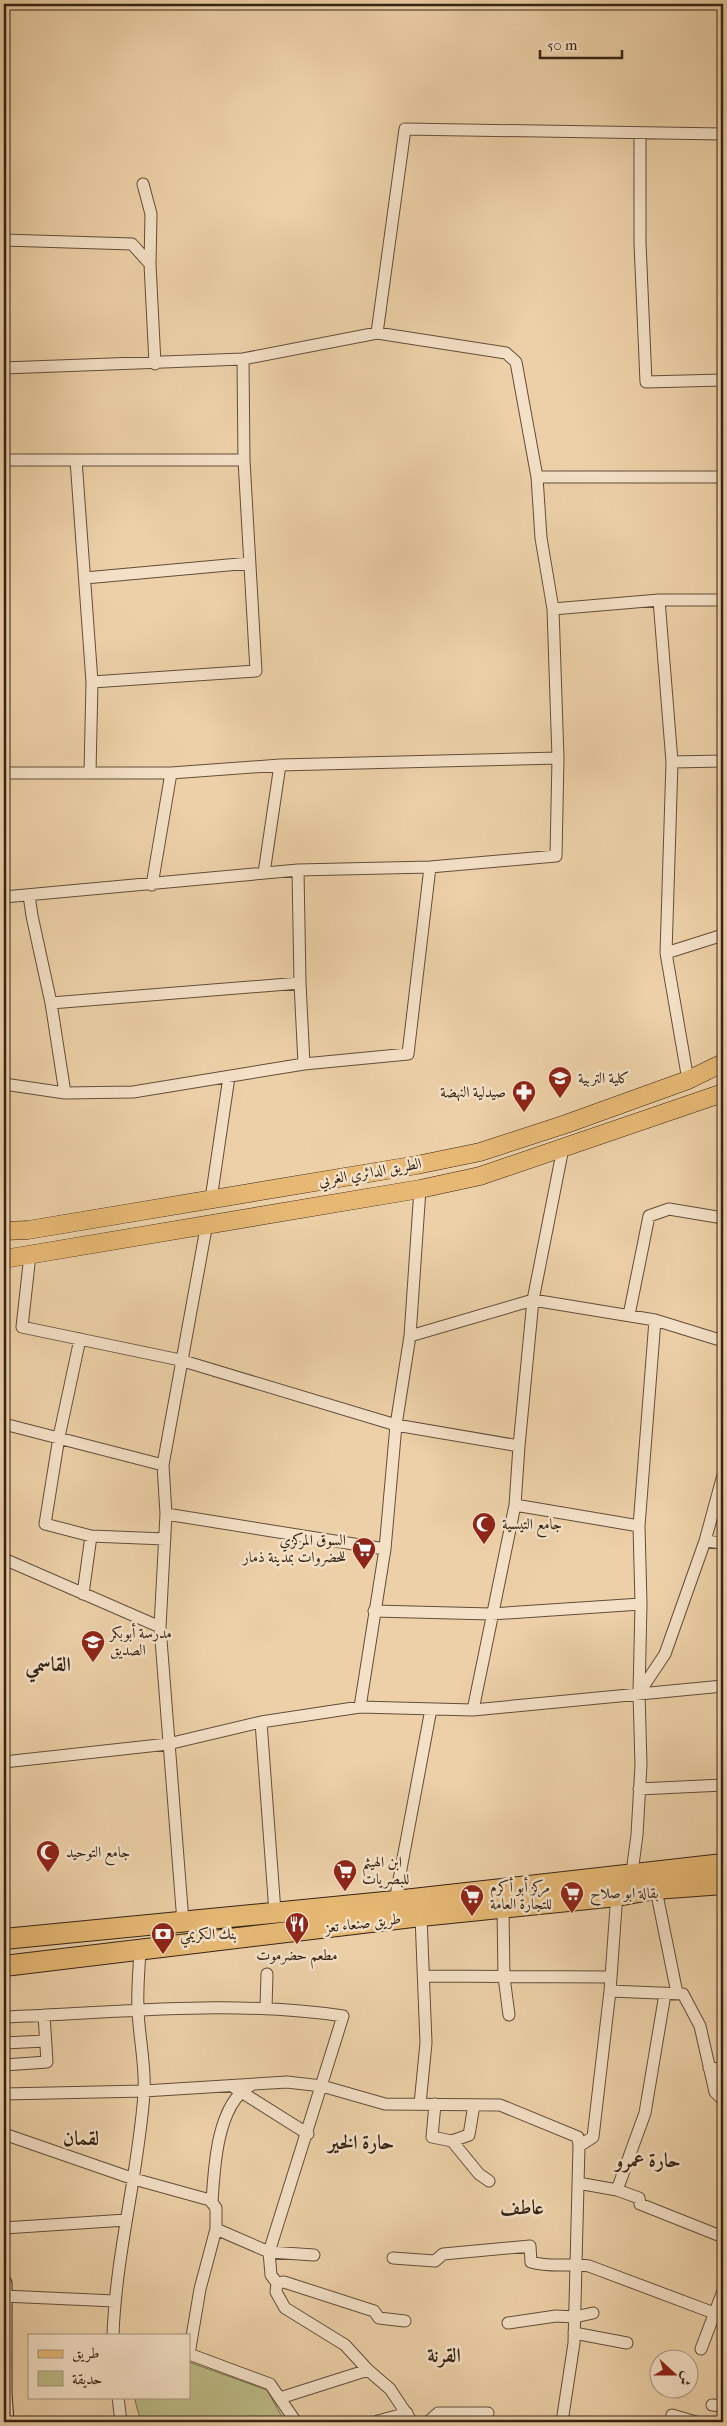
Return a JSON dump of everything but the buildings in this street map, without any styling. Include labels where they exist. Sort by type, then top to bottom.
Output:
[{"type":"highway","name":"طريق صنعاء تعز","points":[[4,1966],[421,1916],[503,1908],[654,1880],[723,1864]]},
{"type":"highway","name":"طريق صنعاء تعز","points":[[654,1880],[723,1884]]},
{"type":"highway","name":"طريق صنعاء تعز","points":[[4,1939],[396,1901],[623,1885]]},
{"type":"main road","name":"الطريق الدائري الغربي","points":[[4,1231],[28,1230],[211,1200],[417,1165],[480,1152],[566,1124],[688,1080],[723,1063]]},
{"type":"main road","name":"الطريق الدائري الغربي","points":[[4,1259],[208,1223],[420,1189],[480,1176],[723,1093]]},
{"type":"main road","points":[[563,1148],[566,1124]]},
{"type":"main road","points":[[208,1223],[211,1200]]},
{"type":"street","points":[[377,333],[405,129],[723,134]]},
{"type":"street","points":[[640,134],[640,243],[646,382],[723,380]]},
{"type":"street","points":[[143,184],[151,214],[150,264],[155,364]]},
{"type":"street","points":[[4,240],[132,244],[150,264]]},
{"type":"street","points":[[4,368],[155,364],[243,359],[377,333],[506,353],[516,362],[537,477],[541,538],[553,609],[558,758],[556,856],[430,867],[298,870],[152,885],[4,897]]},
{"type":"street","points":[[92,682],[256,671],[244,460],[243,359]]},
{"type":"street","points":[[4,460],[244,460]]},
{"type":"street","points":[[76,460],[92,682],[90,773]]},
{"type":"street","points":[[537,477],[723,477]]},
{"type":"street","points":[[85,578],[250,563]]},
{"type":"street","points":[[553,609],[658,600],[723,600]]},
{"type":"street","points":[[658,600],[672,762],[666,953],[688,1080]]},
{"type":"street","points":[[4,772],[171,773],[280,765],[558,758]]},
{"type":"street","points":[[672,762],[723,761]]},
{"type":"street","points":[[264,873],[280,765]]},
{"type":"street","points":[[152,885],[171,773]]},
{"type":"street","points":[[4,1084],[65,1093],[132,1092],[304,1064],[408,1054],[430,867]]},
{"type":"street","points":[[298,870],[300,984],[304,1064]]},
{"type":"street","points":[[29,895],[51,1003],[65,1093]]},
{"type":"street","points":[[666,953],[723,935]]},
{"type":"street","points":[[51,1003],[300,984]]},
{"type":"street","points":[[211,1200],[228,1077]]},
{"type":"street","points":[[473,1710],[491,1614],[515,1505],[518,1446],[533,1300],[563,1148]]},
{"type":"street","points":[[360,1707],[385,1548],[396,1425],[410,1336],[420,1189]]},
{"type":"street","points":[[629,1315],[649,1216],[669,1209],[723,1218]]},
{"type":"street","points":[[182,1922],[160,1627],[166,1514],[163,1465],[180,1360],[208,1223]]},
{"type":"street","points":[[30,1255],[22,1327],[180,1360],[396,1425],[518,1446]]},
{"type":"street","points":[[410,1336],[533,1300],[655,1320],[723,1341]]},
{"type":"street","points":[[579,2146],[593,2137],[623,1885],[637,1835],[641,1765],[639,1693],[641,1604],[638,1526],[655,1320]]},
{"type":"street","points":[[80,1339],[45,1524],[91,1536],[165,1540]]},
{"type":"street","points":[[4,1424],[163,1465]]},
{"type":"street","points":[[639,1693],[665,1654],[705,1541],[723,1474]]},
{"type":"street","points":[[515,1505],[638,1526]]},
{"type":"street","points":[[166,1514],[385,1548]]},
{"type":"street","points":[[83,1594],[91,1536]]},
{"type":"street","points":[[705,1541],[723,1543]]},
{"type":"street","points":[[4,1559],[160,1627]]},
{"type":"street","points":[[374,1611],[491,1614],[641,1604]]},
{"type":"street","points":[[4,1762],[168,1744],[261,1722],[360,1707],[473,1710],[723,1686]]},
{"type":"street","points":[[396,1901],[431,1709]]},
{"type":"street","points":[[261,1722],[275,1912]]},
{"type":"street","points":[[639,1789],[723,1786]]},
{"type":"street","points":[[654,1880],[677,1993]]},
{"type":"street","points":[[503,1908],[504,1977],[509,2015]]},
{"type":"street","points":[[420,2104],[426,2043],[425,1976],[421,1916]]},
{"type":"street","points":[[113,2334],[114,2301],[134,2179],[144,2092],[138,2008],[140,1950]]},
{"type":"street","points":[[266,2008],[267,1974]]},
{"type":"street","points":[[425,1976],[611,1977]]},
{"type":"street","points":[[610,1991],[683,1994],[700,2026],[715,2092],[723,2100]]},
{"type":"street","points":[[617,2190],[645,2112],[665,1994]]},
{"type":"street","points":[[4,2017],[138,2008],[266,2008],[343,2016],[308,2134],[269,2252],[271,2275],[277,2283],[276,2292],[284,2308],[345,2345],[368,2370],[390,2389],[410,2418],[378,2421]]},
{"type":"street","points":[[4,2064],[47,2062],[44,2015]]},
{"type":"street","points":[[4,2042],[45,2041]]},
{"type":"street","points":[[710,2068],[723,2069]]},
{"type":"street","points":[[4,2094],[236,2089],[253,2084],[287,2082],[322,2086],[385,2104],[500,2105],[578,2136],[574,2333],[562,2422]]},
{"type":"street","points":[[236,2089],[308,2134]]},
{"type":"street","points":[[212,2203],[215,2161],[225,2117],[236,2089]]},
{"type":"street","points":[[435,2104],[432,2137],[452,2141],[470,2135],[474,2104]]},
{"type":"street","points":[[4,2134],[134,2179],[210,2200],[216,2208],[216,2229],[200,2289],[190,2348]]},
{"type":"street","points":[[452,2141],[479,2174],[489,2181]]},
{"type":"street","points":[[578,2183],[617,2190],[639,2198],[640,2204],[723,2237]]},
{"type":"street","points":[[4,2228],[126,2220]]},
{"type":"street","points":[[216,2229],[269,2252],[314,2255]]},
{"type":"street","points":[[393,2258],[435,2261],[443,2254],[530,2246],[531,2262],[547,2266],[576,2264],[589,2266],[714,2313]]},
{"type":"street","points":[[277,2283],[284,2282],[374,2311],[379,2318],[405,2321]]},
{"type":"street","points":[[701,2349],[723,2291]]},
{"type":"street","points":[[8,2420],[4,2393],[4,2292],[114,2301]]},
{"type":"street","points":[[508,2323],[556,2316],[574,2317],[593,2312]]},
{"type":"street","points":[[574,2333],[627,2343]]},
{"type":"street","points":[[190,2354],[270,2384],[296,2422]]},
{"type":"street","points":[[280,2398],[368,2370]]},
{"type":"street","points":[[118,2398],[121,2422]]},
{"type":"street","points":[[428,2422],[438,2413],[488,2413]]},
{"type":"street","points":[[672,2416],[696,2422]]},
{"type":"green space","points":[[190,2362],[267,2390],[285,2422],[141,2422],[134,2398],[190,2398]]},
{"type":"place","name":"كلية التربية","points":[[560,1099]]},
{"type":"place","name":"صيدلية النهضة","points":[[524,1113]]},
{"type":"place","name":"جامع التيسية","points":[[484,1545]]},
{"type":"place","name":"السوق المركزي للحضروات بمدينة ذمار","points":[[364,1570]]},
{"type":"place","name":"مدرسة أبوبكر الصديق","points":[[93,1663]]},
{"type":"place","name":"جامع التوحيد","points":[[48,1873]]},
{"type":"place","name":"ابن الهيثم للبصريات","points":[[345,1892]]},
{"type":"place","name":"بقالة ابو صلاح","points":[[572,1914]]},
{"type":"place","name":"مركز أبو أكرم للتجارة العامة","points":[[472,1917]]},
{"type":"place","name":"مطعم حضرموت","points":[[297,1945]]},
{"type":"place","name":"بنك الكريمي","points":[[163,1955]]},
{"type":"district","name":"القاسمي","points":[[48,1664]]},
{"type":"district","name":"لقمان","points":[[81,2138]]},
{"type":"district","name":"حارة الخير","points":[[361,2142]]},
{"type":"district","name":"حارة عمرو","points":[[648,2160]]},
{"type":"district","name":"عاطف","points":[[522,2207]]},
{"type":"district","name":"القرنة","points":[[444,2355]]}]
